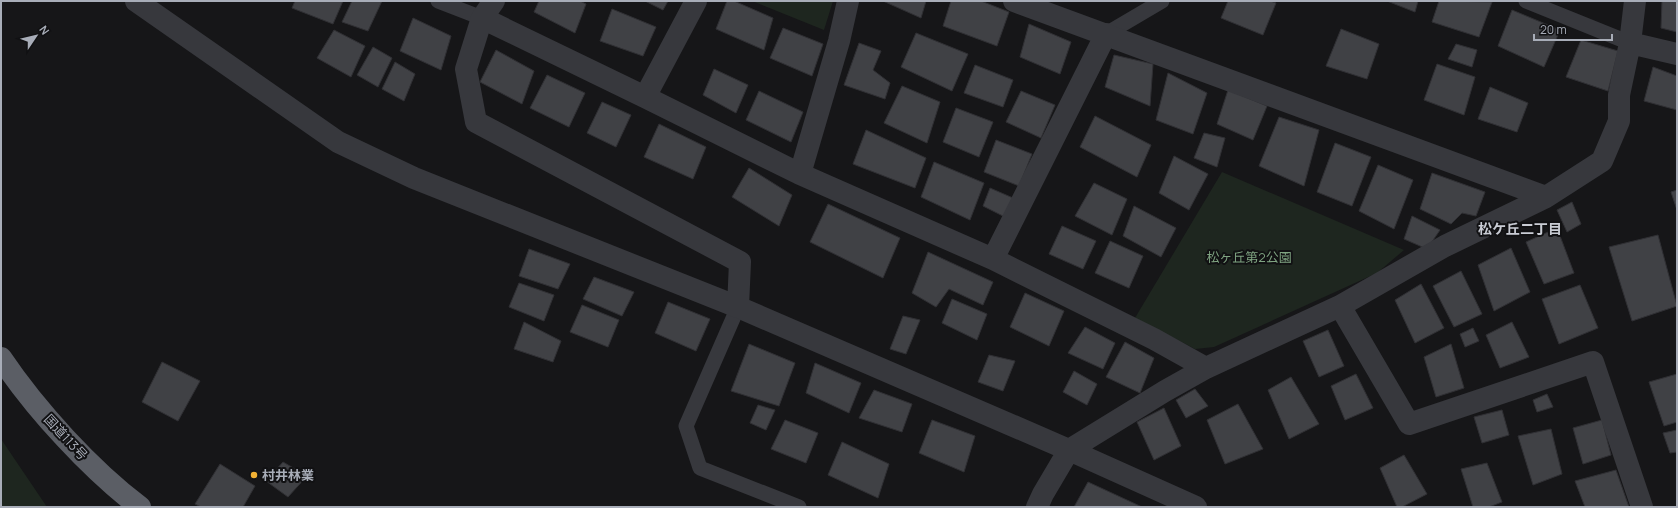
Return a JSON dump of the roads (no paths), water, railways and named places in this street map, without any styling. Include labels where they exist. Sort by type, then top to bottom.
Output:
[{"type":"highway","name":"国道113号","points":[[1,358],[12,375],[51,422],[92,464],[127,497],[140,507]]},
{"type":"street","points":[[136,1],[338,142],[414,178],[738,307],[1069,450],[1196,507]]},
{"type":"street","points":[[645,97],[696,1]]},
{"type":"street","points":[[800,174],[839,41],[848,1]]},
{"type":"street","points":[[1014,1],[1546,197]]},
{"type":"street","points":[[1036,507],[1069,450],[1165,390],[1206,368],[1340,306],[1445,246],[1546,197],[1602,161],[1619,121],[1619,95],[1630,43],[1634,1]]},
{"type":"street","points":[[738,307],[740,262],[476,122],[466,69],[488,10],[645,97],[800,174],[993,259],[1154,339],[1206,368]]},
{"type":"street","points":[[993,259],[1106,34]]},
{"type":"street","points":[[1630,43],[1677,54]]},
{"type":"street","points":[[1340,306],[1409,424],[1594,362],[1642,507]]},
{"type":"lane","points":[[438,1],[488,10]]},
{"type":"lane","points":[[1106,34],[1162,1]]},
{"type":"lane","points":[[1526,1],[1630,43]]},
{"type":"lane","points":[[738,307],[686,426],[700,468],[799,507]]},
{"type":"place","name":"村井林業","points":[[254,475]]},
{"type":"district","name":"松ケ丘二丁目","points":[[1520,228]]},
{"type":"park label","name":"松ヶ丘第2公園","points":[[1249,257]]}]
